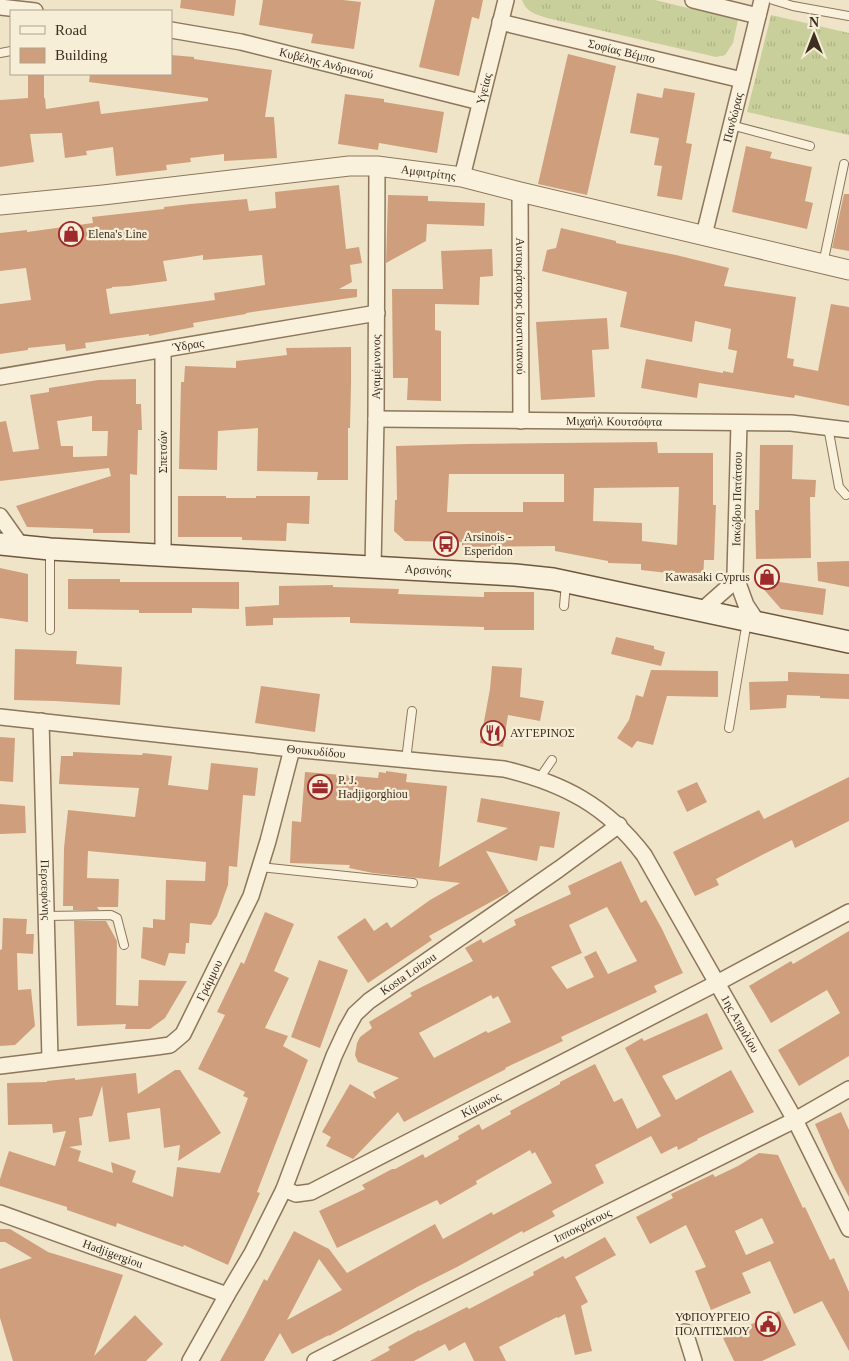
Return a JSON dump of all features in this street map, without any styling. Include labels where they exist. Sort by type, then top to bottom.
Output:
[{"type":"main road","name":"Αρσινόης","points":[[0,544],[50,549],[515,575],[566,581],[849,642]]},
{"type":"street","name":"Υγείας","points":[[462,176],[506,0]]},
{"type":"street","points":[[693,0],[758,16]]},
{"type":"street","name":"Πανδώρας","points":[[704,235],[762,0]]},
{"type":"street","points":[[0,7],[26,10]]},
{"type":"street","name":"Σοφίας Βέμπο","points":[[500,22],[742,80]]},
{"type":"street","name":"Κυβέλης Ανδριανού","points":[[172,30],[241,42],[480,102]]},
{"type":"street","name":"Αμφιτρίτης","points":[[0,204],[103,195],[349,166],[377,166],[462,176],[520,192],[849,270]]},
{"type":"street","name":"Αγαμέμνονος","points":[[373,568],[376,419],[377,166]]},
{"type":"street","name":"Αυτοκράτορος Ιουστινιανού","points":[[520,192],[521,420]]},
{"type":"street","name":"Ύδρας","points":[[0,377],[377,313]]},
{"type":"street","name":"Σπετσών","points":[[163,350],[163,555]]},
{"type":"street","name":"Μιχαήλ Κουτσόφτα","points":[[376,419],[791,423],[849,430]]},
{"type":"street","name":"Ιακώβου Πατάτσου","points":[[739,422],[735,576],[752,622]]},
{"type":"street","points":[[0,516],[22,546]]},
{"type":"street","points":[[701,611],[727,588],[735,576]]},
{"type":"street","name":"Θουκυδίδου","points":[[0,717],[504,769],[529,775],[564,788],[591,803],[619,825]]},
{"type":"street","name":"Περσεφόνης","points":[[41,721],[50,1059]]},
{"type":"street","name":"Γράμμου","points":[[0,1066],[170,1045],[183,1034],[251,896],[292,748]]},
{"type":"street","name":"1ης Απριλίου","points":[[619,825],[644,855],[795,1120],[849,1229]]},
{"type":"street","name":"Kosta Loizou","points":[[284,1189],[334,1056],[355,1014],[369,1001],[619,825]]},
{"type":"street","name":"Κίμωνος","points":[[284,1189],[296,1194],[310,1192],[717,983],[849,912]]},
{"type":"street","name":"Ιπποκράτους","points":[[315,1361],[795,1120],[849,1090]]},
{"type":"street","points":[[190,1361],[252,1253],[284,1189]]},
{"type":"street","name":"Hadjigergiou","points":[[0,1213],[227,1295]]},
{"type":"street","points":[[685,1332],[694,1361]]},
{"type":"lane","points":[[772,0],[793,6],[849,16]]},
{"type":"lane","points":[[731,125],[810,146]]},
{"type":"lane","points":[[823,264],[844,164]]},
{"type":"lane","points":[[828,427],[839,487],[846,495]]},
{"type":"lane","points":[[50,549],[50,630]]},
{"type":"lane","points":[[564,606],[566,581]]},
{"type":"lane","points":[[729,728],[752,622]]},
{"type":"lane","points":[[406,760],[412,711]]},
{"type":"lane","points":[[539,779],[552,760]]},
{"type":"lane","points":[[260,867],[413,883]]},
{"type":"lane","points":[[46,916],[111,915],[117,918],[124,946]]},
{"type":"green space","points":[[522,0],[655,0],[738,20],[733,43],[725,55],[716,57],[547,18],[529,10]]},
{"type":"green space","points":[[771,15],[849,33],[849,135],[747,112]]},
{"type":"building","points":[[181,0],[236,0],[234,16],[180,8]]},
{"type":"building","points":[[263,0],[343,0],[361,2],[354,49],[311,43],[313,34],[259,25]]},
{"type":"building","points":[[435,0],[483,0],[479,19],[472,17],[459,76],[419,67]]},
{"type":"building","points":[[568,54],[616,66],[587,195],[538,184]]},
{"type":"building","points":[[172,55],[272,70],[265,117],[274,117],[277,158],[224,161],[224,154],[190,158],[191,162],[166,165],[167,170],[116,176],[113,147],[86,151],[87,155],[65,158],[62,133],[30,134],[34,162],[0,167],[0,100],[28,98],[28,75],[44,75],[46,109],[99,101],[101,114],[208,101],[208,98],[89,82],[90,75],[172,75]]},
{"type":"building","points":[[664,88],[695,93],[686,143],[692,144],[682,200],[657,196],[662,166],[654,165],[659,138],[630,133],[637,93],[662,98]]},
{"type":"building","points":[[345,94],[384,99],[384,102],[444,112],[437,153],[379,143],[378,150],[338,144]]},
{"type":"building","points":[[746,146],[772,152],[770,158],[812,167],[805,201],[813,203],[807,229],[732,212]]},
{"type":"building","points":[[339,185],[346,249],[359,247],[362,263],[350,265],[352,282],[339,289],[357,289],[357,297],[246,313],[193,323],[194,327],[149,336],[149,334],[85,343],[86,348],[66,351],[65,344],[28,348],[28,350],[0,354],[0,304],[31,300],[26,268],[0,271],[0,233],[27,230],[27,232],[93,223],[92,217],[164,209],[164,207],[190,204],[247,199],[249,211],[276,208],[275,192]],"holes":[[[203,255],[203,260],[262,255],[265,285],[214,293],[215,300],[110,314],[106,289],[167,281],[163,261]]]},
{"type":"building","points":[[844,194],[849,194],[849,251],[832,248]]},
{"type":"building","points":[[388,195],[428,196],[428,201],[485,203],[484,226],[427,224],[426,241],[386,263]]},
{"type":"building","points":[[561,228],[616,241],[616,243],[729,268],[724,286],[796,297],[787,358],[794,359],[793,366],[818,371],[831,304],[849,307],[849,406],[795,395],[794,398],[699,383],[697,398],[641,388],[646,359],[723,373],[723,371],[733,373],[737,351],[728,349],[731,329],[695,321],[692,342],[620,327],[627,292],[542,271],[547,250],[556,248]]},
{"type":"building","points":[[492,249],[493,276],[480,277],[479,305],[435,304],[435,330],[441,331],[441,401],[407,400],[408,378],[393,378],[392,289],[443,289],[441,251]]},
{"type":"building","points":[[607,318],[609,349],[592,350],[595,397],[541,400],[536,322]]},
{"type":"building","points":[[351,347],[348,480],[317,480],[318,472],[257,471],[258,428],[218,431],[217,470],[179,469],[181,382],[184,382],[185,366],[236,368],[236,361],[287,355],[286,348]]},
{"type":"building","points":[[136,379],[136,404],[141,404],[142,430],[138,430],[137,475],[130,474],[130,533],[93,533],[93,529],[27,527],[16,506],[111,476],[109,468],[0,481],[0,422],[6,421],[13,452],[39,449],[30,395],[49,392],[49,388],[98,380]],"holes":[[[92,416],[92,431],[108,431],[107,456],[73,457],[73,446],[61,446],[57,421]]]},
{"type":"building","points":[[657,442],[658,453],[713,453],[713,505],[716,505],[714,560],[704,560],[703,583],[677,582],[677,575],[641,570],[641,564],[608,563],[608,561],[555,551],[555,546],[462,547],[462,542],[405,541],[394,531],[395,500],[397,500],[396,446]],"holes":[[[449,474],[564,474],[564,502],[523,502],[523,512],[447,512]],[[679,487],[677,545],[642,541],[642,523],[593,521],[594,488]]]},
{"type":"building","points":[[760,445],[793,445],[792,479],[816,480],[815,497],[810,497],[811,558],[756,559],[755,510],[759,510]]},
{"type":"building","points":[[178,496],[256,498],[256,496],[310,496],[309,524],[287,523],[286,541],[242,540],[242,537],[178,537]]},
{"type":"building","points":[[849,561],[849,587],[818,581],[817,562]]},
{"type":"building","points":[[0,568],[28,574],[28,622],[0,618]]},
{"type":"building","points":[[754,578],[826,589],[823,615],[781,609]]},
{"type":"building","points":[[68,579],[120,579],[120,582],[239,582],[239,609],[192,608],[192,613],[139,613],[139,610],[68,609]]},
{"type":"building","points":[[333,585],[333,587],[399,589],[398,594],[484,597],[484,592],[534,592],[534,630],[484,630],[484,627],[350,623],[350,617],[273,618],[273,625],[246,626],[245,607],[279,605],[279,586]]},
{"type":"building","points":[[616,637],[654,646],[654,649],[665,652],[661,666],[611,654]]},
{"type":"building","points":[[15,649],[77,651],[76,664],[122,667],[120,705],[14,700]]},
{"type":"building","points":[[492,666],[522,668],[520,697],[544,701],[540,721],[508,715],[503,747],[480,743],[490,689]]},
{"type":"building","points":[[651,670],[718,671],[718,697],[667,696],[653,745],[637,741],[632,748],[617,738],[629,720],[636,695],[643,697]]},
{"type":"building","points":[[788,672],[849,674],[849,699],[787,695],[786,708],[750,710],[749,682],[788,681]]},
{"type":"building","points":[[261,686],[320,694],[315,732],[255,723]]},
{"type":"building","points":[[0,737],[15,738],[13,782],[0,781]]},
{"type":"building","points":[[73,752],[142,755],[143,753],[172,756],[168,785],[208,790],[211,763],[258,768],[255,796],[243,795],[237,867],[229,866],[228,885],[217,916],[211,925],[190,923],[189,943],[186,943],[185,954],[169,953],[165,966],[141,958],[143,927],[153,928],[153,919],[165,920],[166,880],[205,881],[206,862],[88,851],[87,878],[119,879],[118,907],[97,907],[99,910],[73,910],[73,906],[63,906],[64,848],[68,810],[135,817],[139,788],[59,784],[61,756],[73,756]]},
{"type":"building","points":[[386,771],[407,774],[406,782],[447,786],[439,867],[508,828],[477,822],[481,798],[560,812],[554,848],[540,846],[537,861],[486,851],[509,892],[429,936],[432,940],[368,983],[337,937],[365,918],[374,931],[387,922],[391,928],[430,900],[460,883],[373,873],[349,868],[350,865],[290,863],[292,821],[301,822],[305,772],[378,778],[379,772],[386,773]]},
{"type":"building","points":[[849,777],[849,821],[795,848],[792,840],[716,879],[719,885],[695,896],[673,852],[759,810],[764,819]]},
{"type":"building","points":[[697,782],[707,802],[687,812],[677,791]]},
{"type":"building","points":[[0,804],[25,806],[26,833],[0,834]]},
{"type":"building","points":[[621,861],[641,903],[646,900],[683,973],[654,986],[657,992],[561,1037],[563,1041],[505,1068],[404,1122],[398,1112],[353,1159],[326,1146],[331,1137],[322,1132],[350,1084],[376,1099],[373,1092],[399,1078],[358,1062],[355,1055],[357,1043],[360,1037],[372,1028],[369,1022],[412,996],[410,993],[473,961],[465,948],[481,939],[483,943],[516,925],[514,920],[571,894],[568,886]],"holes":[[[607,907],[637,961],[608,974],[596,951],[584,957],[594,977],[567,989],[551,967],[582,953],[569,925]],[[491,995],[493,999],[498,996],[511,1022],[488,1033],[486,1031],[434,1058],[419,1033]]]},
{"type":"building","points":[[265,912],[294,924],[274,971],[289,978],[265,1028],[288,1036],[283,1046],[308,1060],[257,1192],[260,1193],[228,1265],[184,1245],[183,1247],[117,1223],[116,1227],[67,1210],[67,1207],[0,1186],[0,1179],[9,1151],[55,1166],[66,1131],[53,1133],[52,1124],[8,1125],[7,1083],[47,1082],[75,1078],[75,1080],[136,1073],[138,1094],[175,1070],[180,1070],[221,1133],[178,1161],[180,1145],[164,1148],[160,1108],[127,1113],[130,1139],[109,1142],[102,1086],[92,1116],[79,1118],[82,1145],[69,1147],[81,1151],[78,1161],[113,1173],[111,1162],[136,1171],[132,1182],[173,1197],[177,1167],[220,1173],[248,1098],[243,1096],[245,1092],[198,1069],[225,1015],[217,1012],[241,962],[244,964]]},
{"type":"building","points":[[3,918],[27,919],[26,934],[34,934],[33,954],[17,953],[18,990],[31,989],[35,1026],[15,1045],[0,1046],[0,950],[2,949]]},
{"type":"building","points":[[74,921],[106,921],[117,941],[116,1005],[138,1006],[139,980],[187,981],[165,1018],[150,1029],[125,1029],[126,1024],[77,1026]]},
{"type":"building","points":[[849,931],[849,1056],[799,1086],[778,1050],[840,1013],[827,990],[771,1023],[749,986],[791,961],[793,964]]},
{"type":"building","points":[[319,960],[348,970],[320,1048],[291,1037]]},
{"type":"building","points":[[707,1013],[723,1049],[662,1076],[676,1100],[731,1070],[754,1112],[678,1150],[677,1146],[661,1154],[651,1136],[595,1165],[604,1183],[552,1211],[555,1216],[523,1233],[522,1231],[329,1336],[292,1354],[280,1333],[264,1361],[220,1361],[264,1279],[267,1281],[294,1231],[329,1249],[347,1273],[435,1224],[443,1239],[492,1212],[493,1215],[552,1183],[535,1152],[532,1154],[530,1150],[476,1181],[477,1184],[440,1205],[437,1200],[337,1248],[319,1211],[365,1189],[362,1185],[423,1154],[425,1158],[459,1139],[458,1136],[479,1124],[482,1130],[511,1114],[510,1111],[595,1064],[614,1102],[622,1098],[637,1129],[661,1116],[625,1048],[642,1038],[644,1041]],"holes":[[[319,1259],[342,1290],[287,1320]]]},
{"type":"building","points":[[841,1112],[849,1130],[849,1197],[815,1124]]},
{"type":"building","points":[[759,1153],[778,1155],[830,1260],[834,1258],[849,1292],[849,1351],[822,1301],[794,1314],[770,1261],[742,1273],[751,1293],[711,1310],[695,1271],[706,1267],[686,1225],[650,1244],[636,1217],[673,1198],[671,1194],[713,1174],[715,1177]],"holes":[[[762,1218],[774,1243],[746,1255],[735,1231]]]},
{"type":"building","points":[[0,1229],[10,1229],[48,1252],[123,1275],[94,1356],[135,1315],[163,1344],[146,1361],[13,1361],[0,1318],[0,1269],[32,1258],[5,1242],[0,1242]]},
{"type":"building","points":[[605,1237],[616,1255],[575,1277],[588,1302],[581,1306],[592,1351],[575,1355],[565,1314],[499,1347],[506,1361],[474,1361],[465,1342],[449,1351],[445,1344],[414,1361],[370,1361],[390,1350],[388,1347],[419,1330],[467,1307],[469,1309],[534,1275],[533,1272],[563,1256],[565,1259]]},
{"type":"building","name":"ΥΦΠΟΥΡΓΕΙΟ ΠΟΛΙΤΙΣΜΟΥ","points":[[779,1311],[796,1345],[762,1361],[734,1361],[723,1338]]},
{"type":"place","name":"Elena's Line","points":[[71,234]]},
{"type":"place","name":"Arsinois - Esperidon","points":[[446,544]]},
{"type":"place","name":"Kawasaki Cyprus","points":[[767,577]]},
{"type":"place","name":"ΑΥΓΕΡΙΝΟΣ","points":[[493,733]]},
{"type":"place","name":"P. J. Hadjigorghiou","points":[[320,787]]},
{"type":"place","name":"ΥΦΠΟΥΡΓΕΙΟ ΠΟΛΙΤΙΣΜΟΥ","points":[[768,1324]]}]
